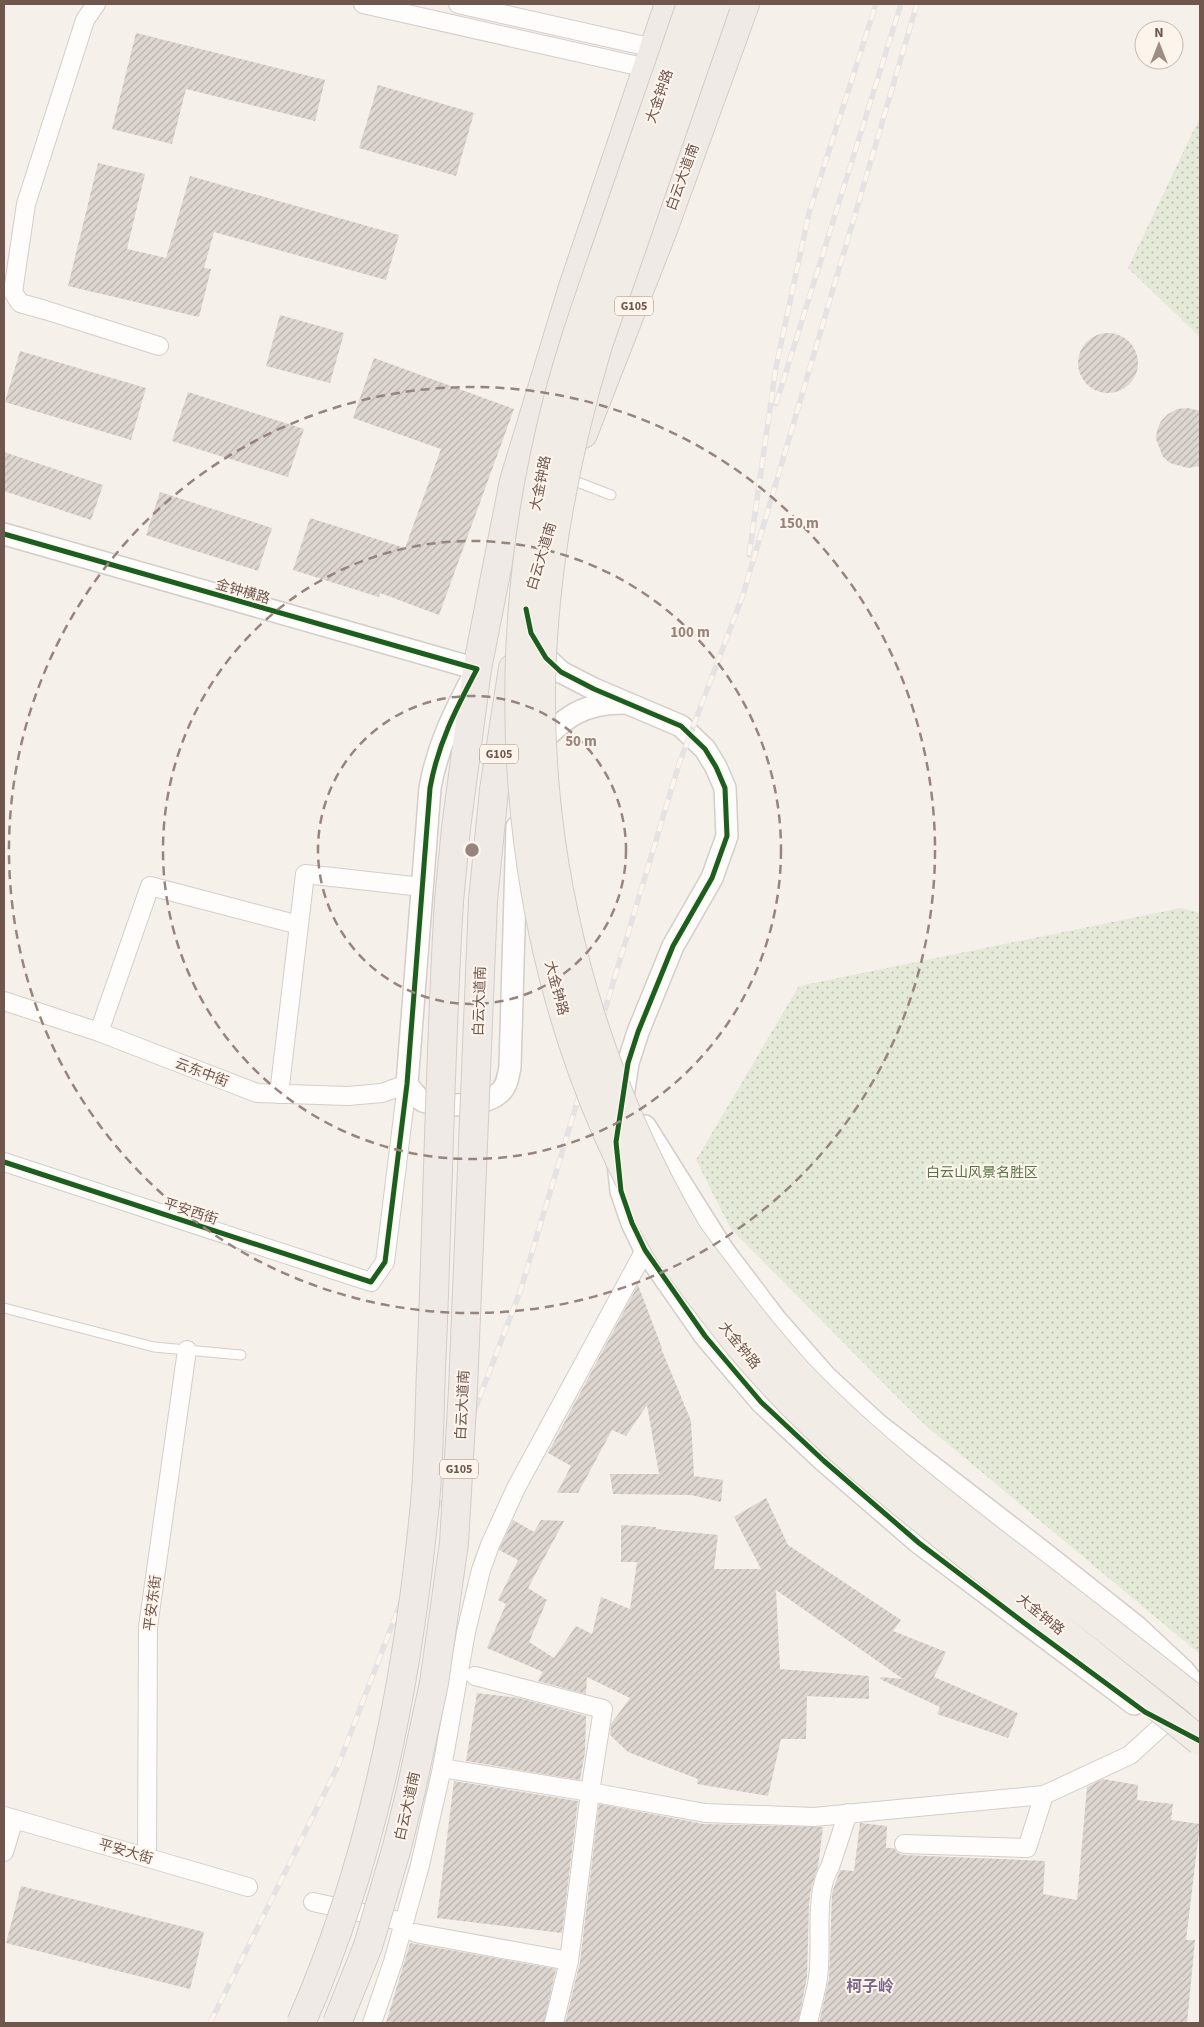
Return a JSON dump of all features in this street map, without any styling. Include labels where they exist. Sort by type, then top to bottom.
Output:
[{"type":"highway","name":"G105","points":[[301,2023],[338,1931],[370,1824],[382,1777],[411,1620],[425,1492],[449,901],[456,828],[477,669],[506,511],[516,471],[572,290],[669,4]]},
{"type":"highway","name":"白云大道南","points":[[337,2023],[368,1946],[397,1847],[426,1721],[451,1569],[455,1533],[463,1390],[483,900],[488,842],[501,742],[516,653],[541,552],[566,478],[664,227],[745,4]]},
{"type":"main road","name":"大金钟路","points":[[691,4],[564,377],[540,475],[529,541],[520,656],[519,714],[522,777],[533,884],[570,1036],[596,1110],[639,1199],[667,1249],[743,1351],[788,1400],[872,1479],[1200,1741]]},
{"type":"main road","name":"大金钟路","points":[[716,4],[598,346],[573,437],[555,528],[544,624],[541,682],[545,777],[552,842],[561,895],[571,945],[590,1018],[620,1100],[689,1236],[764,1334],[827,1401],[889,1459],[1200,1702]]},
{"type":"street","points":[[96,4],[85,20],[26,204],[13,292],[20,303],[159,346]]},
{"type":"street","points":[[363,4],[650,58]]},
{"type":"street","points":[[458,4],[650,58]]},
{"type":"street","name":"金钟横路","points":[[4,534],[477,669]]},
{"type":"street","points":[[526,609],[531,633],[551,662],[561,672],[585,685],[682,726],[706,749],[725,788],[727,836],[712,878],[673,946],[638,1032],[628,1062],[616,1142],[621,1191],[632,1223],[645,1250],[711,1344],[761,1402],[824,1461],[919,1543],[1145,1712],[1200,1741]]},
{"type":"street","points":[[477,669],[447,729],[435,762],[428,810],[407,1084],[415,1095],[425,1102],[460,1104],[484,1102],[499,1094],[507,1083],[510,1067],[520,697],[526,609]]},
{"type":"street","points":[[519,764],[558,723],[583,709],[606,703],[627,703]]},
{"type":"street","points":[[279,1094],[305,874],[422,887]]},
{"type":"street","points":[[99,1032],[150,886],[299,925]]},
{"type":"street","name":"云东中街","points":[[4,1001],[99,1032],[257,1093],[348,1096],[382,1093],[407,1084]]},
{"type":"street","points":[[628,1062],[631,1090],[648,1133],[689,1199],[723,1250],[776,1320],[825,1376],[876,1424],[1137,1627],[1184,1671],[1200,1691]]},
{"type":"street","name":"平安西街","points":[[4,1162],[371,1282],[385,1262],[407,1084]]},
{"type":"street","points":[[372,2023],[410,1928],[420,1865],[442,1768],[466,1632],[479,1579],[490,1545],[516,1488],[645,1250]]},
{"type":"street","name":"平安东街","points":[[147,1858],[148,1627],[187,1350]]},
{"type":"street","points":[[475,1676],[603,1709],[590,1792],[569,1961],[554,2023]]},
{"type":"street","points":[[442,1768],[590,1792],[705,1814],[814,1817],[1044,1795],[1130,1755],[1165,1722]]},
{"type":"street","points":[[904,1844],[1027,1848],[1044,1795]]},
{"type":"street","points":[[808,2023],[818,1977],[820,1914],[826,1874],[848,1814]]},
{"type":"street","points":[[4,1852],[9,1817]]},
{"type":"street","name":"平安大街","points":[[9,1817],[248,1887]]},
{"type":"street","points":[[313,1902],[410,1928],[569,1961]]},
{"type":"lane","points":[[566,478],[611,495]]},
{"type":"lane","points":[[4,1308],[154,1347],[241,1355]]},
{"type":"green space","points":[[1200,117],[1200,337],[1128,268]]},
{"type":"green space","name":"白云山风景名胜区","points":[[1181,908],[1200,913],[1200,1654],[924,1424],[731,1229],[696,1160],[799,986]]},
{"type":"building","points":[[136,33],[325,80],[315,121],[186,89],[172,144],[112,129]]},
{"type":"building","points":[[378,85],[474,113],[456,176],[359,148]]},
{"type":"building","points":[[98,163],[145,174],[127,249],[166,258],[190,176],[399,235],[386,280],[214,232],[204,268],[211,269],[199,317],[68,286]]},
{"type":"building","points":[[280,315],[344,333],[330,383],[266,366]]},
{"type":"building","points":[[1108,333],[1125,338],[1133,346],[1138,363],[1133,380],[1125,388],[1108,393],[1091,388],[1083,380],[1078,363],[1083,346],[1091,338]]},
{"type":"building","points":[[20,351],[146,388],[131,440],[5,402]]},
{"type":"building","points":[[374,358],[514,409],[439,615],[380,593],[379,597],[293,570],[310,518],[405,548],[441,449],[353,418]]},
{"type":"building","points":[[188,392],[304,429],[288,477],[172,441]]},
{"type":"building","points":[[1188,408],[1200,411],[1200,466],[1188,468],[1170,463],[1163,457],[1156,439],[1161,421],[1168,414],[1177,409]]},
{"type":"building","points":[[4,452],[103,485],[91,520],[4,491]]},
{"type":"building","points":[[160,492],[272,528],[258,571],[146,535]]},
{"type":"building","points":[[638,1285],[691,1421],[694,1476],[723,1480],[721,1502],[691,1495],[613,1494],[610,1474],[659,1474],[647,1405],[626,1436],[612,1430],[578,1493],[557,1493],[571,1466],[548,1453]]},
{"type":"building","points":[[766,1498],[788,1545],[901,1620],[893,1631],[946,1652],[934,1677],[1018,1713],[1008,1738],[937,1714],[940,1707],[880,1679],[881,1677],[903,1679],[776,1590],[780,1669],[869,1676],[869,1699],[807,1696],[806,1739],[781,1739],[768,1796],[697,1784],[698,1779],[628,1752],[610,1735],[611,1724],[630,1698],[587,1677],[586,1694],[538,1681],[543,1672],[487,1648],[506,1604],[498,1600],[518,1560],[499,1550],[513,1520],[534,1532],[541,1520],[564,1521],[528,1588],[547,1600],[529,1642],[554,1658],[576,1626],[592,1634],[601,1597],[630,1609],[637,1562],[621,1562],[621,1525],[656,1527],[656,1529],[718,1535],[714,1569],[761,1569],[734,1517]]},
{"type":"building","points":[[477,1693],[519,1698],[586,1716],[585,1752],[580,1780],[466,1761]]},
{"type":"building","points":[[1103,1779],[1138,1785],[1137,1800],[1173,1804],[1171,1820],[1200,1824],[1186,1940],[1195,1940],[1187,2023],[819,2023],[829,1979],[832,1893],[840,1870],[854,1871],[860,1823],[887,1826],[886,1848],[894,1848],[903,1855],[1045,1861],[1043,1894],[1077,1900],[1087,1787]]},
{"type":"building","points":[[454,1781],[578,1801],[562,1933],[437,1918]]},
{"type":"building","points":[[599,1804],[704,1824],[823,1827],[818,1867],[811,1889],[809,1904],[807,1977],[798,2023],[565,2023],[580,1962]]},
{"type":"building","points":[[21,1886],[204,1932],[190,1989],[6,1943]]},
{"type":"building","points":[[410,1943],[556,1969],[544,2023],[386,2023]]},
{"type":"railway","points":[[749,555],[776,367],[809,213],[876,4]]},
{"type":"railway","points":[[776,404],[901,4]]},
{"type":"railway","points":[[210,2023],[338,1766],[520,1292],[679,764],[743,595],[917,4]]},
{"type":"cycle path","points":[[4,534],[477,669],[455,712],[443,741],[430,788],[407,1084],[385,1262],[371,1282],[4,1162]]},
{"type":"cycle path","points":[[526,609],[531,633],[546,658],[561,672],[594,689],[681,726],[705,749],[716,767],[725,788],[727,836],[712,878],[673,946],[638,1032],[628,1063],[616,1142],[621,1191],[632,1223],[645,1250],[705,1336],[761,1402],[824,1461],[919,1543],[1031,1628],[1145,1712],[1200,1741]]},
{"type":"district","name":"柯子岭","points":[[870,1986]]}]
